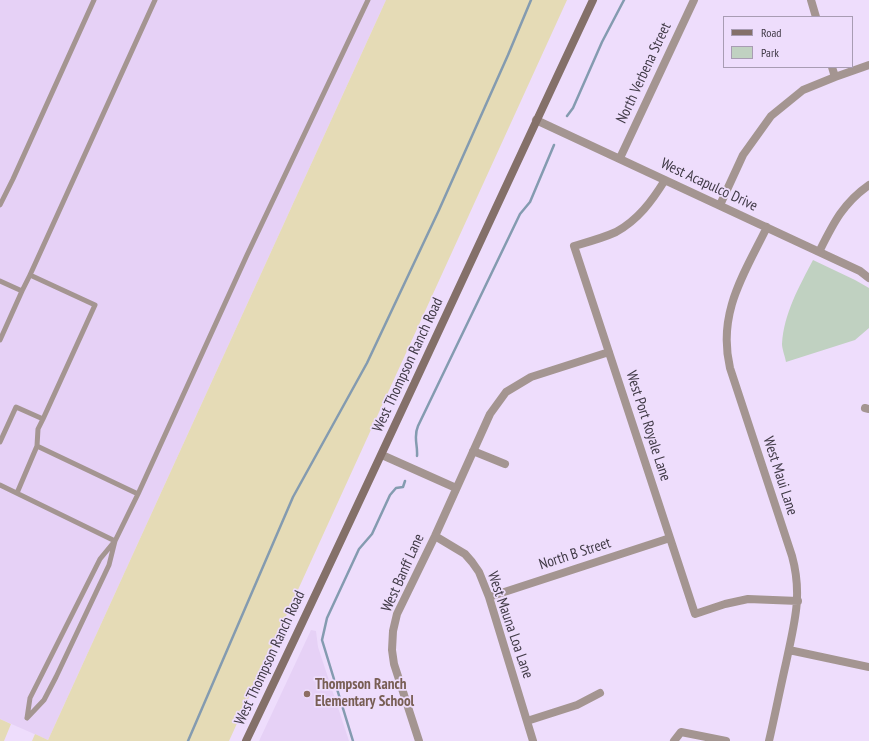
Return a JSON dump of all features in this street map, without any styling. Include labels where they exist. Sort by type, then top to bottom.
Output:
[{"type":"main road","name":"West Thompson Ranch Road","points":[[246,741],[382,455],[536,120],[593,0]]},
{"type":"street","name":"North Verbena Street","points":[[620,158],[694,0]]},
{"type":"street","points":[[811,0],[816,16]]},
{"type":"street","points":[[720,205],[742,155],[771,116],[803,90],[869,65]]},
{"type":"street","points":[[832,68],[835,77]]},
{"type":"street","name":"West Acapulco Drive","points":[[536,120],[860,271],[869,278]]},
{"type":"street","name":"West Port Royale Lane","points":[[665,180],[649,205],[628,224],[615,232],[574,246],[695,614],[725,604],[748,599],[798,601]]},
{"type":"street","points":[[819,252],[833,224],[850,200],[869,185]]},
{"type":"street","name":"West Maui Lane","points":[[767,227],[734,295],[727,329],[726,351],[730,368],[795,566],[798,591],[798,601],[769,741]]},
{"type":"street","name":"West Banff Lane","points":[[419,741],[394,664],[392,650],[393,630],[397,614],[435,536],[490,414],[506,392],[531,377],[609,352]]},
{"type":"street","points":[[473,451],[505,464]]},
{"type":"street","points":[[382,455],[456,488]]},
{"type":"street","name":"West Mauna Loa Lane","points":[[435,536],[465,554],[479,572],[489,597],[533,741]]},
{"type":"street","name":"North B Street","points":[[489,597],[670,538]]},
{"type":"street","points":[[788,650],[869,667]]},
{"type":"street","points":[[527,721],[577,705],[600,693]]},
{"type":"street","points":[[674,741],[681,732],[726,741]]},
{"type":"lane","points":[[0,205],[14,179],[94,0]]},
{"type":"lane","points":[[0,340],[155,0]]},
{"type":"lane","points":[[115,541],[100,558],[30,698],[27,718],[44,700],[56,677],[109,565],[115,541],[247,255],[368,0]]},
{"type":"lane","points":[[17,493],[37,446],[38,429],[95,305],[30,274]]},
{"type":"lane","points":[[0,281],[22,290]]},
{"type":"lane","points":[[0,442],[16,407],[43,419]]},
{"type":"lane","points":[[37,446],[138,494]]},
{"type":"lane","points":[[0,485],[115,541]]},
{"type":"shaded area","points":[[0,0],[386,0],[48,740],[0,719]]},
{"type":"shaded area","name":"Thompson Ranch Elementary School","points":[[311,630],[316,631],[318,647],[349,741],[259,741]]},
{"type":"green space","points":[[813,260],[869,288],[869,328],[855,340],[786,362],[782,348],[783,333],[793,300]]},
{"type":"sand","points":[[386,0],[567,0],[229,741],[32,741],[35,734],[48,740]]},
{"type":"sand","points":[[0,719],[11,724],[4,741],[0,741]]},
{"type":"waterway","points":[[188,741],[293,497],[367,363],[439,210],[531,0]]},
{"type":"waterway","points":[[567,116],[573,108],[602,42],[624,0]]},
{"type":"waterway","points":[[417,456],[416,437],[418,426],[520,214],[530,202],[554,145]]},
{"type":"waterway","points":[[353,741],[322,640],[327,618],[359,549],[372,534],[390,495],[396,488],[403,487],[405,481]]},
{"type":"place","name":"Thompson Ranch Elementary School","points":[[307,694]]}]
